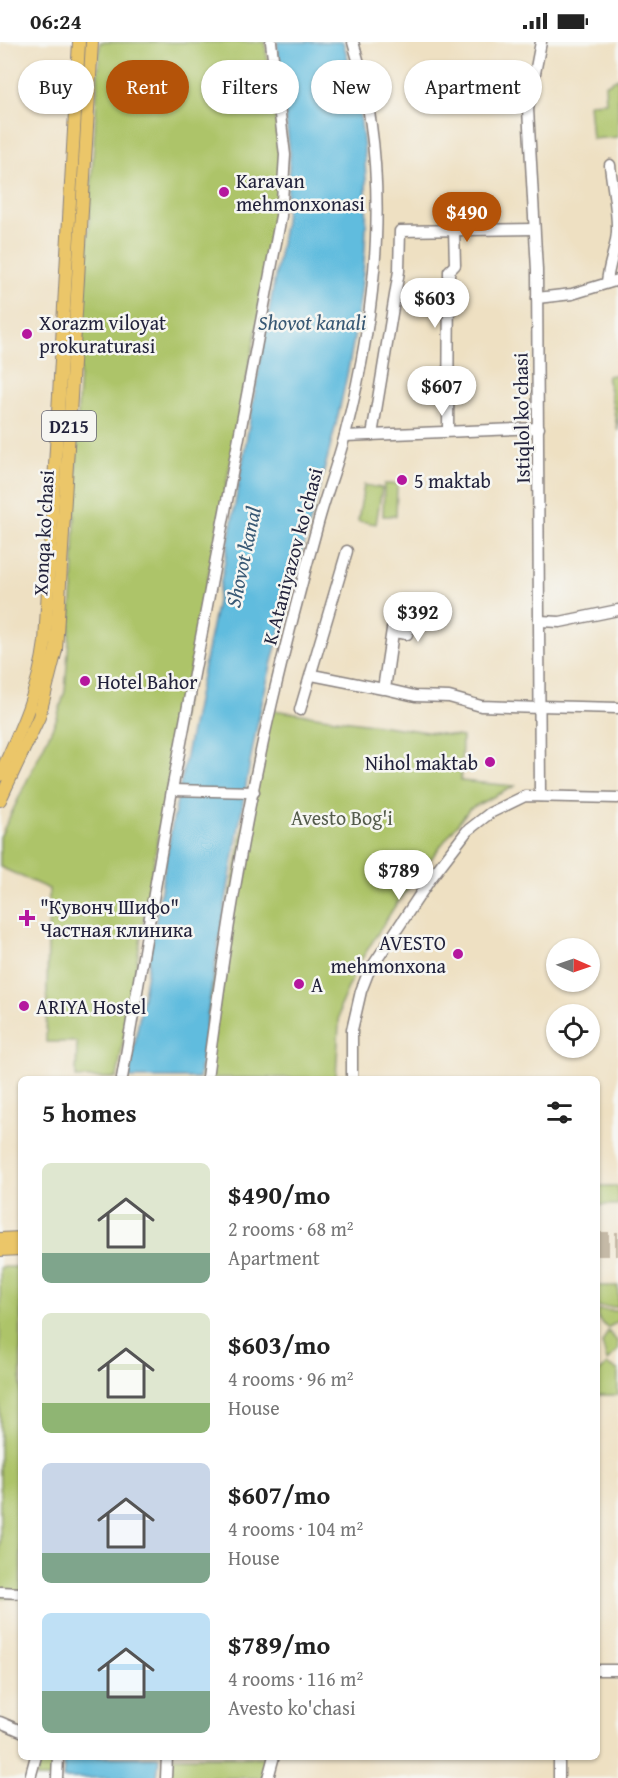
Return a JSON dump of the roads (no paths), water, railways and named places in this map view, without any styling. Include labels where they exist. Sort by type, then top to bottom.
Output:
[{"type":"main road","name":"Xonqa ko'chasi","points":[[0,800],[39,717],[53,670],[71,268],[78,42]]},
{"type":"main road","name":"Xonqa ko'chasi","points":[[71,268],[92,42]]},
{"type":"main road","name":"Xonqa ko'chasi","points":[[2,768],[29,713],[42,668],[59,511]]},
{"type":"main road","points":[[0,1239],[18,1238]]},
{"type":"main road","points":[[0,1250],[18,1249]]},
{"type":"street","points":[[122,1076],[172,790],[281,216],[285,155],[271,42]]},
{"type":"street","name":"K.Ataniyazov ko'chasi","points":[[207,1076],[223,958],[272,704],[317,524],[345,436],[365,343],[376,253],[375,149],[353,42]]},
{"type":"street","name":"Istiqlol ko'chasi","points":[[540,796],[537,298],[528,109],[541,42]]},
{"type":"street","points":[[537,298],[572,294],[612,281],[608,266],[614,252],[618,229],[610,165]]},
{"type":"street","points":[[448,431],[449,271],[455,265],[454,229]]},
{"type":"street","points":[[372,435],[399,271],[400,231],[534,229]]},
{"type":"street","points":[[345,436],[539,428]]},
{"type":"street","points":[[300,710],[347,551]]},
{"type":"street","points":[[540,621],[560,622],[618,610]]},
{"type":"street","points":[[312,675],[383,690],[393,623],[409,626],[407,634],[393,632],[385,688],[415,696],[448,697],[481,706],[618,708]]},
{"type":"street","points":[[172,790],[254,792]]},
{"type":"street","points":[[352,1076],[354,1020],[361,991],[372,967],[467,831],[480,819],[507,803],[525,796],[618,798]]},
{"type":"street","points":[[0,1592],[18,1593]]},
{"type":"street","points":[[600,1670],[618,1670]]},
{"type":"street","points":[[0,1722],[18,1730]]},
{"type":"street","points":[[30,1778],[35,1760]]},
{"type":"street","points":[[57,1778],[58,1760]]},
{"type":"street","points":[[166,1778],[167,1760]]},
{"type":"street","points":[[268,1778],[273,1760]]},
{"type":"street","points":[[559,1760],[559,1778]]},
{"type":"water","name":"Shovot kanali","points":[[277,42],[343,42],[347,60],[311,60],[311,114],[359,114],[362,126],[367,209],[361,293],[347,377],[257,724],[216,960],[199,1076],[129,1076],[171,831],[226,556],[285,221],[290,154],[285,114],[299,114],[299,60],[279,60]]},
{"type":"water","points":[[65,1760],[159,1760],[157,1778],[63,1778]]},
{"type":"tunnel","points":[[600,1238],[618,1238]]},
{"type":"tunnel","points":[[600,1250],[618,1250]]},
{"type":"place","name":"Karavan mehmonxonasi","points":[[224,192]]},
{"type":"place","name":"Xorazm viloyat prokuraturasi","points":[[27,334]]},
{"type":"place","name":"5 maktab","points":[[402,480]]},
{"type":"place","name":"Hotel Bahor","points":[[85,681]]},
{"type":"place","name":"Nihol maktab","points":[[490,762]]},
{"type":"place","name":"\"Кувонч Шифо\" Частная клиника","points":[[27,918]]},
{"type":"place","name":"AVESTO mehmonxona","points":[[458,954]]},
{"type":"place","name":"A","points":[[299,984]]},
{"type":"place","name":"ARIYA Hostel","points":[[24,1006]]},
{"type":"water label","name":"Shovot kanal","points":[[243,557]]},
{"type":"park label","name":"Avesto Bog'i","points":[[342,817]]}]
